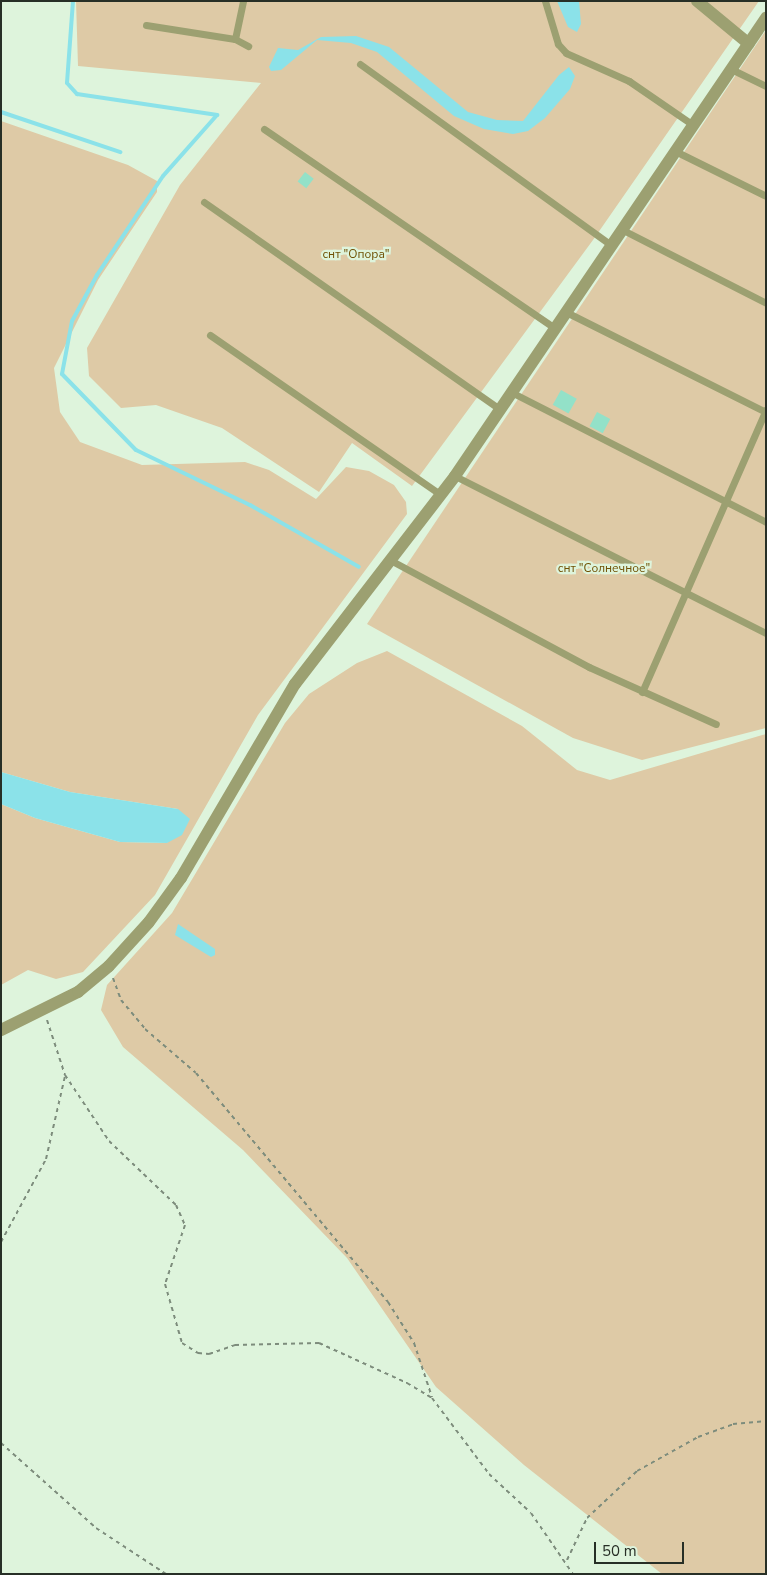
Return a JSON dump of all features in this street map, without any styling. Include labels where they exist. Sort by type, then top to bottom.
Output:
[{"type":"street","points":[[696,1],[748,44]]},
{"type":"street","points":[[1,1030],[44,1011],[109,966],[181,878],[294,684],[392,561],[455,476],[553,327],[766,18]]},
{"type":"lane","points":[[235,39],[243,1]]},
{"type":"lane","points":[[545,1],[558,44],[566,53],[629,81],[692,125]]},
{"type":"lane","points":[[146,25],[235,39],[248,46]]},
{"type":"lane","points":[[360,64],[610,244]]},
{"type":"lane","points":[[732,69],[766,86]]},
{"type":"lane","points":[[264,129],[553,327]]},
{"type":"lane","points":[[674,151],[766,196]]},
{"type":"lane","points":[[204,202],[500,409]]},
{"type":"lane","points":[[621,228],[766,303]]},
{"type":"lane","points":[[564,311],[766,411],[642,692]]},
{"type":"lane","points":[[210,335],[441,495]]},
{"type":"lane","points":[[511,392],[766,522]]},
{"type":"lane","points":[[455,476],[684,594],[766,633]]},
{"type":"lane","points":[[392,561],[642,692],[716,724]]},
{"type":"path","points":[[109,966],[121,1000],[145,1029],[196,1073],[388,1302],[414,1344],[432,1398],[457,1435],[531,1513],[567,1560],[573,1574]]},
{"type":"path","points":[[44,1011],[65,1075],[109,1141],[176,1205],[185,1225],[165,1284],[182,1342],[198,1353],[209,1354],[235,1345],[319,1342],[432,1398]]},
{"type":"path","points":[[1,1242],[46,1159],[65,1075]]},
{"type":"path","points":[[567,1560],[587,1518],[637,1471],[698,1437],[733,1424],[766,1421]]},
{"type":"path","points":[[1,1443],[96,1528],[166,1574]]},
{"type":"green space","name":"снт \"Опора\"","points":[[76,1],[759,1],[593,240],[412,486],[352,443],[319,492],[222,428],[156,405],[121,408],[89,376],[87,348],[180,185],[261,83],[78,66]]},
{"type":"green space","name":"снт \"Солнечное\"","points":[[766,30],[766,728],[642,760],[573,738],[367,624]]},
{"type":"green space","points":[[1,121],[128,165],[157,181],[157,192],[98,280],[54,368],[60,412],[80,442],[142,465],[245,462],[269,470],[316,499],[346,467],[369,471],[394,485],[406,502],[407,514],[258,715],[155,895],[83,972],[56,979],[28,970],[1,985],[1,804],[35,818],[120,842],[167,843],[178,809],[70,792],[1,772]]},
{"type":"green space","points":[[387,651],[522,726],[577,770],[610,780],[766,734],[766,1574],[662,1574],[524,1465],[436,1387],[347,1258],[243,1150],[123,1047],[101,1010],[107,985],[172,913],[285,723],[309,694],[357,663]]},
{"type":"water","points":[[557,1],[579,1],[581,24],[577,32],[568,27]]},
{"type":"water","points":[[356,36],[389,47],[468,112],[497,120],[523,121],[559,75],[569,67],[575,76],[570,89],[545,118],[528,131],[513,134],[484,129],[454,116],[377,52],[351,43],[317,40],[281,70],[271,71],[269,67],[278,48],[298,50],[321,37]]},
{"type":"water","points":[[1,772],[70,792],[178,809],[190,819],[182,835],[167,843],[120,842],[35,818],[1,804]]},
{"type":"water","points":[[178,924],[215,949],[215,955],[211,957],[175,935]]},
{"type":"building","points":[[305,172],[314,179],[306,188],[298,181]]},
{"type":"building","points":[[561,390],[577,399],[569,414],[553,405]]},
{"type":"building","points":[[597,412],[610,419],[603,433],[589,426]]},
{"type":"waterway","points":[[73,1],[67,83],[77,94],[217,115],[163,176],[97,275],[72,321],[62,374],[136,450],[250,505],[359,567]]},
{"type":"waterway","points":[[1,112],[120,152]]}]
